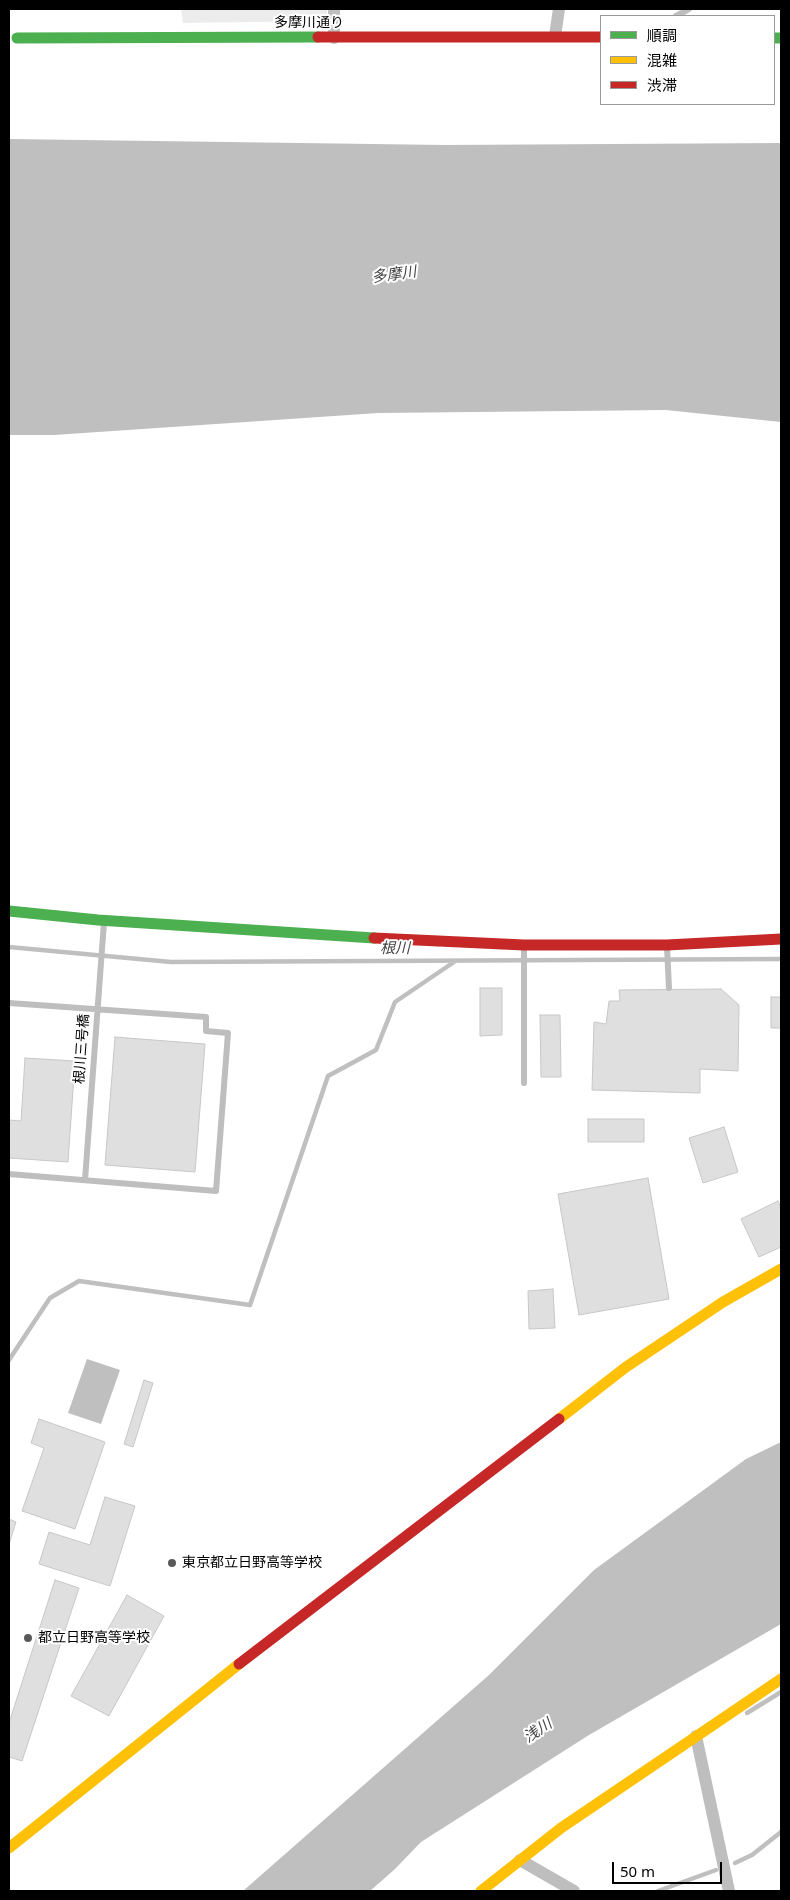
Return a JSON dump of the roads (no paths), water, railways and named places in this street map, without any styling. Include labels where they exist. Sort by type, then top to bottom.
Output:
[{"type":"street","points":[[334,9],[334,38]]},
{"type":"street","points":[[555,36],[559,9]]},
{"type":"street","name":"多摩川通り","points":[[13,38],[600,37]]},
{"type":"street","points":[[9,911],[104,921],[524,950],[668,948],[781,938]]},
{"type":"street","points":[[9,1848],[217,1681],[626,1367],[717,1306],[781,1269]]},
{"type":"street","points":[[480,1891],[561,1828],[781,1679]]},
{"type":"street","points":[[696,1736],[728,1891]]},
{"type":"street","points":[[520,1860],[574,1891]]},
{"type":"lane","points":[[678,15],[689,9]]},
{"type":"lane","name":"根川三号橋","points":[[84,1180],[104,921]]},
{"type":"lane","points":[[668,948],[669,988]]},
{"type":"lane","points":[[524,950],[524,1084]]},
{"type":"lane","points":[[9,1003],[206,1017],[206,1031],[228,1032],[216,1191],[9,1174]]},
{"type":"water","name":"多摩川","points":[[9,139],[445,145],[781,143],[781,422],[666,410],[378,413],[54,435],[9,435]]},
{"type":"water","points":[[87,1359],[120,1370],[101,1424],[68,1413]]},
{"type":"water","name":"浅川","points":[[781,1442],[781,1624],[589,1735],[421,1842],[370,1891],[243,1891],[489,1675],[594,1570],[746,1459]]},
{"type":"waterway","name":"根川","points":[[9,947],[171,962],[781,959]]},
{"type":"waterway","points":[[9,1360],[50,1298],[79,1281],[250,1305],[328,1076],[376,1050],[395,1002],[454,962]]},
{"type":"waterway","points":[[747,1713],[781,1692]]},
{"type":"waterway","points":[[735,1863],[752,1855],[781,1832]]},
{"type":"waterway","points":[[658,1891],[716,1870]]},
{"type":"place","name":"東京都立日野高等学校","points":[[172,1563]]},
{"type":"place","name":"都立日野高等学校","points":[[28,1638]]}]
